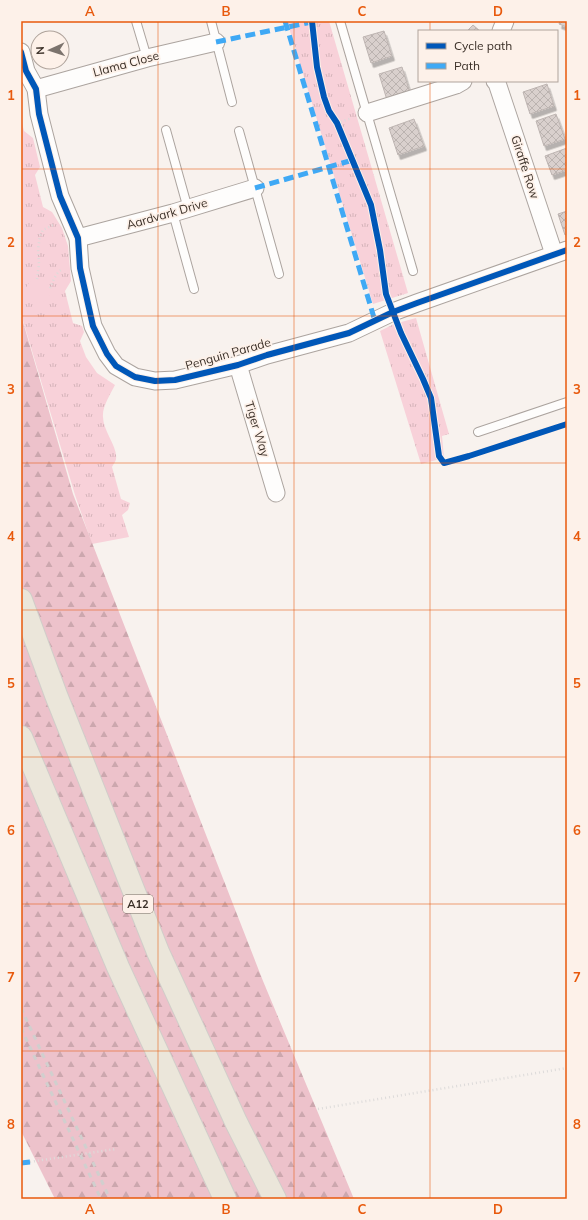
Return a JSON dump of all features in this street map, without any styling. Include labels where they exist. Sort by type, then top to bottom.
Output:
[{"type":"highway","name":"A12","points":[[21,600],[56,695],[158,952],[236,1122],[274,1199]]},
{"type":"highway","points":[[21,737],[118,967],[225,1199]]},
{"type":"street","name":"Llama Close","points":[[36,89],[147,58],[216,42]]},
{"type":"street","name":"Penguin Parade","points":[[21,52],[26,71],[36,89],[39,114],[60,196],[78,238],[80,268],[93,326],[107,354],[116,366],[135,377],[155,381],[175,380],[238,365],[266,355],[349,333],[405,308],[560,252]]},
{"type":"street","points":[[368,113],[461,82]]},
{"type":"street","name":"Giraffe Row","points":[[496,82],[560,252]]},
{"type":"street","name":"Aardvark Drive","points":[[78,238],[180,211],[255,188]]},
{"type":"street","name":"Tiger Way","points":[[238,365],[276,493]]},
{"type":"lane","points":[[136,21],[147,58]]},
{"type":"lane","points":[[211,21],[232,102]]},
{"type":"lane","points":[[340,21],[413,271]]},
{"type":"lane","points":[[166,130],[194,289]]},
{"type":"lane","points":[[239,131],[279,274]]},
{"type":"lane","points":[[478,432],[567,402]]},
{"type":"path","points":[[333,117],[340,130]]},
{"type":"path","points":[[37,279],[39,264],[38,249],[40,236],[43,230],[69,217]]},
{"type":"path","points":[[318,1109],[567,1068]]},
{"type":"path","points":[[30,1162],[116,1149]]},
{"type":"green space","points":[[287,21],[329,21],[408,293],[373,304]]},
{"type":"green space","points":[[21,119],[24,131],[33,138],[40,167],[35,175],[43,207],[52,212],[62,228],[68,246],[71,281],[65,291],[73,323],[82,326],[84,332],[80,341],[86,357],[97,373],[115,385],[105,405],[103,417],[105,428],[115,449],[116,460],[112,467],[121,499],[130,503],[128,510],[122,515],[129,537],[92,544],[75,495],[21,314]]},
{"type":"green space","points":[[38,279],[47,282],[50,291],[47,300],[38,303],[29,300],[26,291],[29,282]]},
{"type":"green space","points":[[21,315],[73,494],[263,981],[354,1199],[55,1199],[21,1131]]},
{"type":"green space","points":[[416,318],[449,434],[442,436],[444,458],[421,464],[380,331],[394,324]]},
{"type":"building","points":[[560,21],[567,21],[567,27],[559,24]]},
{"type":"building","points":[[473,25],[479,30],[468,30]]},
{"type":"building","points":[[384,31],[392,56],[371,63],[363,37]]},
{"type":"building","points":[[402,67],[410,93],[387,100],[379,74]]},
{"type":"building","points":[[547,84],[554,106],[530,114],[523,92]]},
{"type":"building","points":[[556,114],[565,139],[544,146],[536,121]]},
{"type":"building","points":[[414,119],[424,146],[398,155],[389,128]]},
{"type":"building","points":[[567,148],[567,170],[552,175],[545,156]]},
{"type":"building","points":[[567,211],[567,234],[565,235],[558,214]]},
{"type":"railway","points":[[21,1008],[110,1199]]},
{"type":"railway","points":[[21,1028],[101,1199]]},
{"type":"marked path","points":[[285,21],[375,321]]},
{"type":"marked path","points":[[216,42],[312,22]]},
{"type":"marked path","points":[[255,188],[353,160]]},
{"type":"marked path","points":[[21,1163],[30,1162]]},
{"type":"cycle path","points":[[312,21],[317,67],[324,97],[329,111],[337,123],[371,205],[380,250],[386,294],[401,333],[431,398],[439,456],[444,463],[567,424]]},
{"type":"cycle path","points":[[21,52],[26,71],[36,89],[39,114],[60,196],[78,238],[80,268],[93,326],[107,354],[116,366],[135,377],[155,381],[175,380],[238,365],[267,355],[349,333],[393,312],[567,250]]}]
